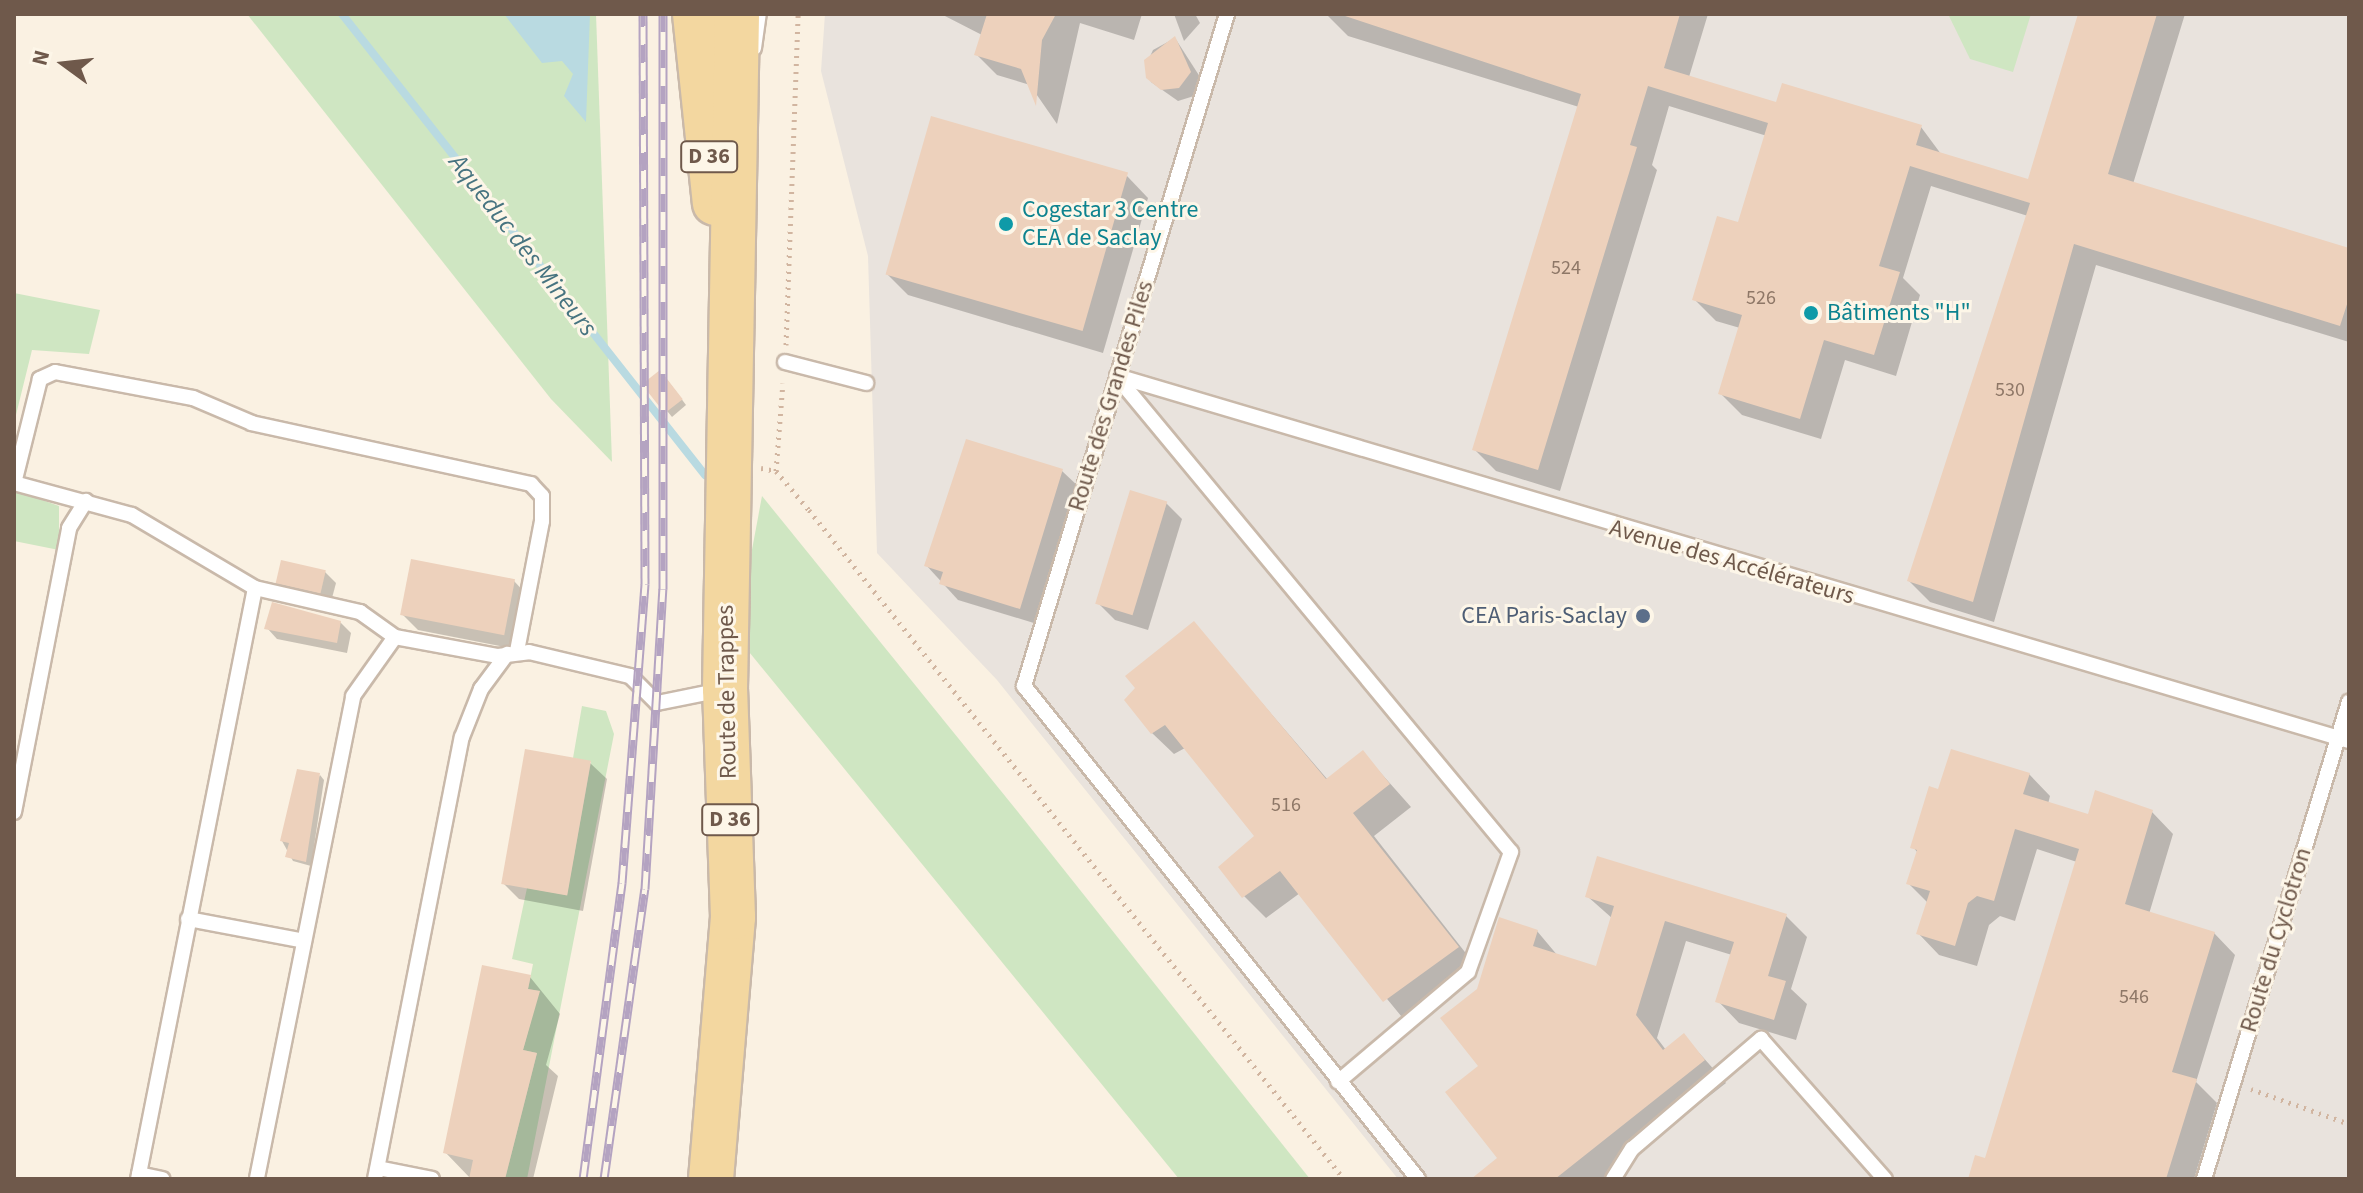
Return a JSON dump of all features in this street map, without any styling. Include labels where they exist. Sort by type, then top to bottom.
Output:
[{"type":"main road","name":"D 36","points":[[695,14],[729,300]]},
{"type":"main road","name":"D 36","points":[[729,300],[738,106],[737,14]]},
{"type":"main road","name":"Route de Trappes","points":[[711,1179],[733,917],[725,689],[729,300]]},
{"type":"lane","points":[[738,106],[759,14]]},
{"type":"lane","name":"Route des Grandes Piles","points":[[1227,14],[1024,686],[1338,1082]]},
{"type":"lane","points":[[785,362],[866,383]]},
{"type":"lane","points":[[432,1179],[376,1173],[462,737],[481,689],[512,652],[542,521],[542,496],[531,484],[252,423],[193,398],[55,372],[40,379],[33,395],[14,483],[132,515],[255,588],[360,612],[395,637],[512,652],[630,676],[657,703],[725,689]]},
{"type":"lane","points":[[1117,376],[1511,852],[1468,972],[1338,1082],[1418,1179]]},
{"type":"lane","name":"Avenue des Accélérateurs","points":[[1117,376],[2344,740]]},
{"type":"lane","points":[[14,812],[69,528],[86,501]]},
{"type":"lane","points":[[162,1179],[138,1176],[255,588]]},
{"type":"lane","points":[[257,1178],[353,696],[395,637]]},
{"type":"lane","name":"Route du Cyclotron","points":[[2204,1179],[2232,1082],[2344,740],[2349,702]]},
{"type":"lane","points":[[188,919],[304,941]]},
{"type":"lane","points":[[1613,1179],[1632,1149],[1761,1039],[1885,1179]]},
{"type":"path","points":[[798,14],[785,362],[776,471],[1344,1179]]},
{"type":"path","points":[[2232,1082],[2344,1122]]},
{"type":"shaded area","name":"CEA Paris-Saclay","points":[[825,14],[2349,14],[2349,1179],[1398,1179],[997,680],[877,553],[868,256],[821,71]]},
{"type":"green space","points":[[247,14],[596,14],[612,462],[551,399]]},
{"type":"green space","points":[[1948,14],[2031,14],[2013,72],[1970,59]]},
{"type":"green space","points":[[14,293],[100,310],[89,354],[32,350],[14,423]]},
{"type":"green space","points":[[14,490],[59,506],[59,550],[14,541]]},
{"type":"green space","points":[[762,496],[1310,1179],[1179,1179],[736,636]]},
{"type":"green space","points":[[582,706],[606,711],[614,734],[527,1179],[505,1179],[537,1053],[523,1050],[539,991],[528,989],[533,964],[512,959],[527,888],[567,895],[591,762],[573,758]]},
{"type":"water","points":[[504,14],[590,14],[586,122],[564,96],[573,74],[562,61],[542,63]]},
{"type":"building","points":[[987,14],[1056,14],[1042,40],[1036,106],[1021,69],[974,55]]},
{"type":"building","name":"Bâtiments \"H\"","points":[[1339,14],[1680,14],[1664,68],[1776,102],[1782,83],[1922,125],[1916,145],[2028,179],[2078,14],[2157,14],[2108,174],[2349,248],[2349,298],[2340,326],[2074,244],[1973,602],[1907,581],[2030,203],[1910,166],[1879,266],[1900,272],[1874,355],[1824,340],[1800,419],[1718,394],[1742,315],[1692,300],[1717,216],[1738,222],[1768,123],[1648,86],[1630,145],[1637,147],[1538,470],[1472,450],[1581,94]]},
{"type":"building","points":[[1175,36],[1191,72],[1179,88],[1161,90],[1146,78],[1144,60]]},
{"type":"building","name":"Cogestar 3 Centre CEA de Saclay","points":[[931,116],[1128,173],[1083,331],[886,275]]},
{"type":"building","points":[[660,370],[683,399],[665,413],[642,384]]},
{"type":"building","points":[[966,439],[1063,469],[1020,609],[939,584],[943,572],[924,566]]},
{"type":"building","points":[[1130,490],[1167,501],[1133,615],[1095,604]]},
{"type":"building","points":[[411,559],[515,579],[504,635],[400,615]]},
{"type":"building","points":[[281,560],[326,570],[320,594],[276,583]]},
{"type":"building","points":[[272,602],[341,621],[337,643],[264,629]]},
{"type":"building","points":[[1194,621],[1326,779],[1363,750],[1390,784],[1353,813],[1459,947],[1383,1002],[1280,871],[1242,898],[1218,867],[1254,836],[1165,725],[1151,734],[1124,700],[1135,688],[1125,676]]},
{"type":"building","points":[[525,749],[591,761],[567,896],[501,884]]},
{"type":"building","points":[[1951,749],[2030,773],[2023,794],[2088,814],[2095,790],[2153,810],[2125,904],[2215,932],[2172,1072],[2197,1079],[2166,1179],[1968,1179],[1975,1155],[1985,1158],[2079,849],[2015,829],[1994,901],[1977,896],[1968,903],[1955,946],[1916,934],[1930,891],[1906,884],[1917,850],[1910,848],[1929,786],[1938,789]]},
{"type":"building","points":[[297,769],[320,773],[306,862],[285,857],[289,843],[280,841]]},
{"type":"building","points":[[1597,856],[1787,914],[1768,976],[1786,981],[1774,1020],[1715,1002],[1734,942],[1665,921],[1636,1015],[1663,1050],[1684,1033],[1705,1060],[1555,1179],[1471,1179],[1497,1158],[1445,1092],[1478,1066],[1440,1018],[1477,989],[1499,917],[1538,930],[1533,946],[1596,966],[1614,906],[1585,897]]},
{"type":"building","points":[[482,965],[531,975],[528,989],[540,991],[523,1050],[537,1053],[505,1179],[469,1179],[473,1160],[443,1153]]},
{"type":"waterway","name":"Aqueduc des Mineurs","points":[[342,14],[705,475]]},
{"type":"railway","points":[[583,1179],[622,883],[645,584],[643,14]]},
{"type":"railway","points":[[604,1179],[645,889],[663,589],[663,14]]},
{"type":"place","name":"Cogestar 3 Centre CEA de Saclay","points":[[1006,224]]},
{"type":"place","name":"Bâtiments \"H\"","points":[[1811,313]]},
{"type":"place","name":"CEA Paris-Saclay","points":[[1643,616]]}]
